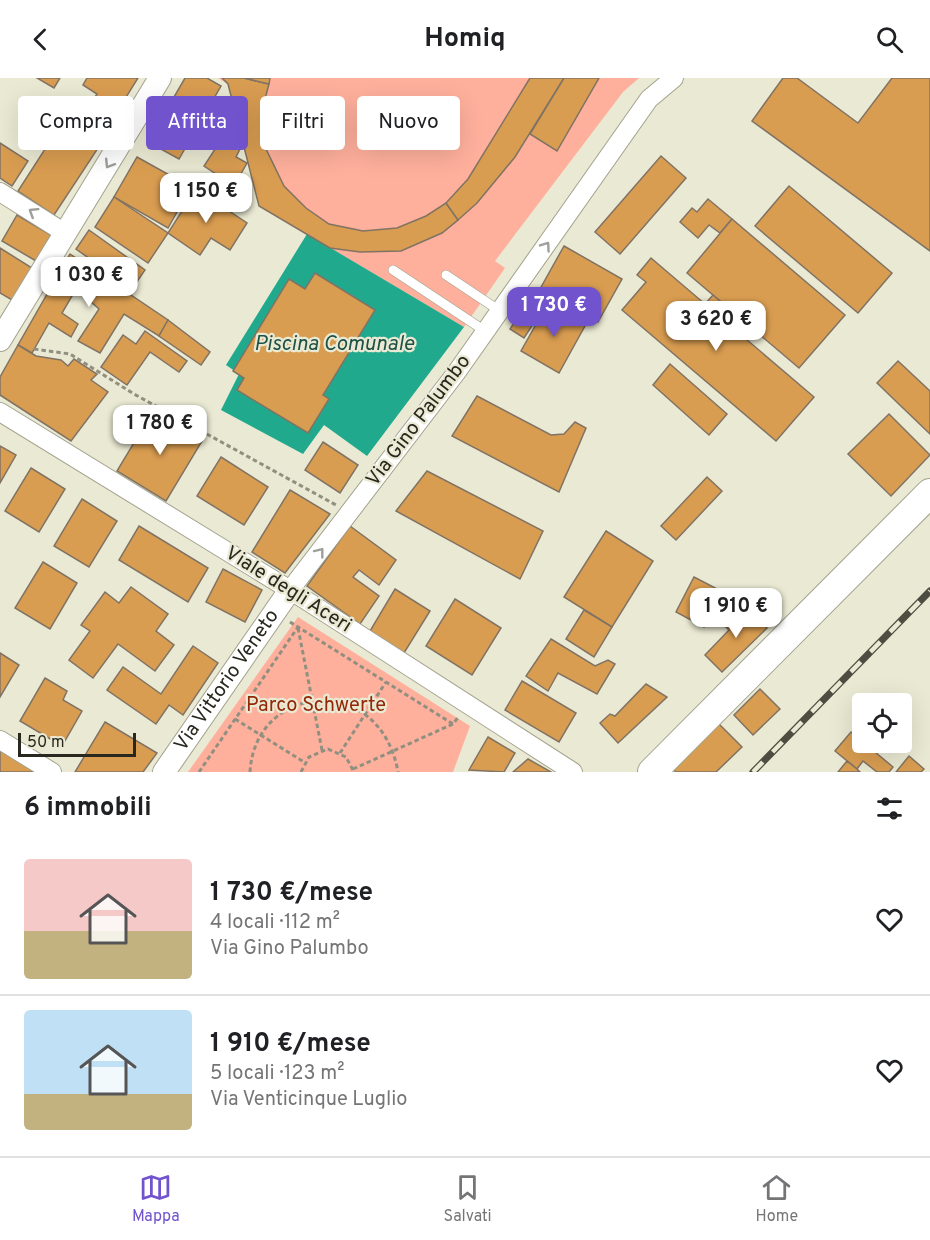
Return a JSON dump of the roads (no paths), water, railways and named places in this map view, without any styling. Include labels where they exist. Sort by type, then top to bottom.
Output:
[{"type":"main road","points":[[652,772],[930,494]]},
{"type":"street","points":[[0,340],[160,78]]},
{"type":"street","name":"Via Gino Palumbo","points":[[290,590],[350,514],[500,311],[649,99],[674,78]]},
{"type":"street","points":[[0,192],[65,233]]},
{"type":"street","name":"Viale degli Aceri","points":[[0,412],[290,590],[573,772]]},
{"type":"street","name":"Via Vittorio Veneto","points":[[164,772],[290,590]]},
{"type":"street","points":[[0,740],[52,772]]},
{"type":"lane","points":[[393,270],[485,331]]},
{"type":"lane","points":[[446,275],[500,311]]},
{"type":"water","name":"Piscina Comunale","points":[[307,234],[464,327],[367,456],[324,425],[303,454],[221,410],[239,374],[226,365]]},
{"type":"railway","points":[[753,772],[930,591]]},
{"type":"park label","name":"Parco Schwerte","points":[[316,706]]}]
